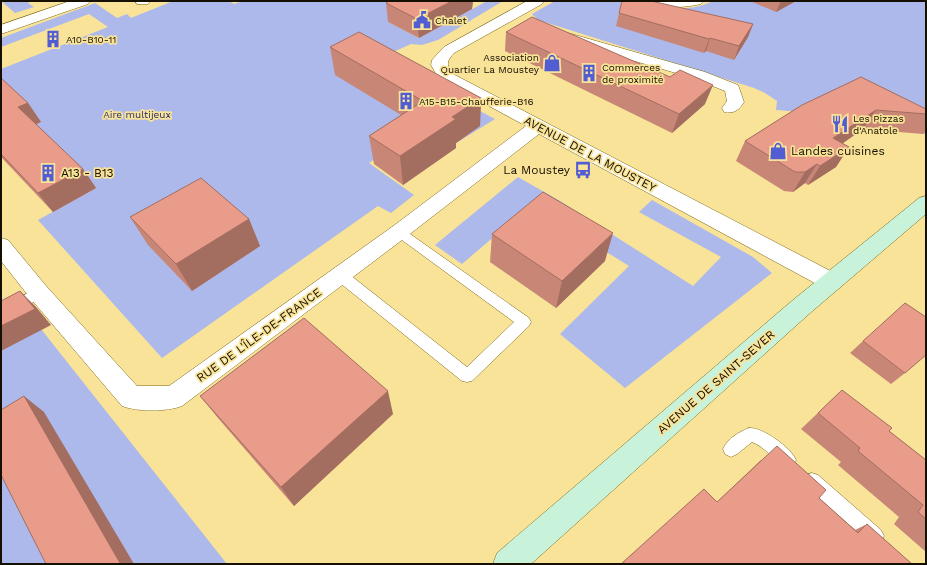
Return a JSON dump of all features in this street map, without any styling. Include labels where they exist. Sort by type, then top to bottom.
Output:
[{"type":"main road","name":"AVENUE DE SAINT-SEVER","points":[[508,564],[832,282],[926,203]]},
{"type":"street","points":[[1,17],[7,28],[83,1]]},
{"type":"street","name":"AVENUE DE LA MOUSTEY","points":[[537,1],[448,50],[440,60],[439,66],[445,76],[832,282]]},
{"type":"street","points":[[656,1],[681,4],[696,1]]},
{"type":"street","points":[[506,18],[525,24]]},
{"type":"street","points":[[553,32],[699,75],[732,88],[736,102],[730,108]]},
{"type":"street","name":"RUE DE L'ÎLE-DE-FRANCE","points":[[1,246],[39,293],[131,398],[173,398],[399,232],[538,126]]},
{"type":"lane","points":[[340,274],[467,376],[524,322],[399,232]]},
{"type":"lane","points":[[1,312],[39,293]]},
{"type":"lane","points":[[731,449],[746,437],[752,435],[761,438],[889,549]]},
{"type":"green space","points":[[1,1],[32,1],[28,3],[34,7],[15,13]]},
{"type":"green space","name":"Aire multijeux","points":[[173,1],[229,1],[234,4],[242,1],[442,1],[388,22],[419,38],[487,1],[503,1],[438,40],[422,45],[411,44],[380,58],[495,119],[453,145],[413,134],[369,163],[414,195],[391,213],[378,206],[162,358],[38,220],[96,188],[32,126],[41,122],[1,98],[1,69],[108,27],[89,14],[1,47],[1,38],[95,3],[117,18],[127,14],[131,18]]},
{"type":"green space","points":[[555,1],[626,1],[670,7],[691,8],[713,1],[926,1],[926,135],[844,93],[815,113],[776,110],[777,101],[754,88],[538,20],[532,14]]},
{"type":"green space","points":[[518,177],[560,201],[693,286],[721,257],[639,212],[652,200],[753,257],[772,273],[625,388],[560,334],[629,266],[531,205],[462,264],[435,245]]},
{"type":"green space","points":[[41,329],[227,564],[1,564],[1,350]]},
{"type":"building","points":[[389,1],[452,1],[417,19],[386,3]]},
{"type":"building","points":[[622,1],[651,1],[753,24],[739,46],[710,38],[709,39],[619,13]]},
{"type":"building","points":[[532,17],[670,77],[680,70],[713,85],[679,114],[506,32]]},
{"type":"building","points":[[359,32],[481,98],[452,117],[456,119],[400,156],[369,136],[423,101],[330,47]]},
{"type":"building","points":[[861,77],[926,109],[926,114],[876,110],[833,138],[849,147],[820,166],[817,164],[805,172],[795,172],[745,141],[802,105]]},
{"type":"building","name":"A13 - B13","points":[[1,78],[28,103],[18,107],[83,169],[38,193],[1,154]]},
{"type":"building","points":[[201,178],[249,219],[176,264],[130,217]]},
{"type":"building","points":[[543,192],[613,233],[562,281],[492,234]]},
{"type":"building","points":[[20,291],[35,309],[1,326],[1,301]]},
{"type":"building","points":[[905,303],[926,317],[926,355],[905,373],[863,341]]},
{"type":"building","points":[[304,318],[388,391],[281,487],[200,396]]},
{"type":"building","points":[[842,390],[892,428],[889,431],[926,460],[926,519],[918,512],[923,505],[858,451],[860,448],[818,413]]},
{"type":"building","points":[[24,396],[120,563],[46,564],[1,475],[1,410]]},
{"type":"building","points":[[777,446],[826,490],[819,498],[858,533],[867,524],[912,564],[621,564],[704,489],[717,502]]},
{"type":"place","name":"Chalet","points":[[422,20]]},
{"type":"place","name":"A10-B10-11","points":[[53,39]]},
{"type":"place","name":"Association Quartier La Moustey","points":[[552,63]]},
{"type":"place","name":"Commerces de proximité","points":[[589,73]]},
{"type":"place","name":"A15-B15-Chaufferie-B16","points":[[406,101]]},
{"type":"place","name":"Les Pizzas d'Anatole","points":[[840,124]]},
{"type":"place","name":"Landes cuisines","points":[[778,151]]},
{"type":"place","name":"La Moustey","points":[[583,170]]},
{"type":"place","name":"A13 - B13","points":[[48,173]]}]
